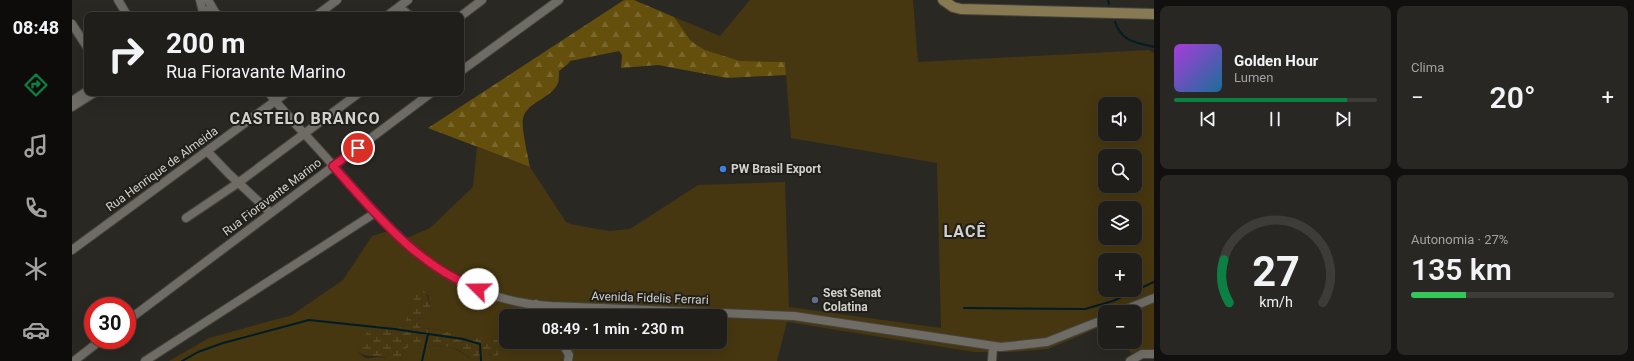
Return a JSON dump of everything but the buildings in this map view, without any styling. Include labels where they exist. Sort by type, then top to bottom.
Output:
[{"type":"main road","points":[[943,0],[953,7],[961,9],[1154,14]]},
{"type":"street","points":[[118,0],[126,12]]},
{"type":"street","points":[[200,0],[202,12]]},
{"type":"street","points":[[208,0],[215,12]]},
{"type":"street","points":[[321,12],[337,0]]},
{"type":"street","points":[[392,12],[408,0]]},
{"type":"street","points":[[464,14],[482,0]]},
{"type":"street","points":[[464,65],[559,0]]},
{"type":"street","points":[[399,7],[405,12]]},
{"type":"street","points":[[72,24],[84,42]]},
{"type":"street","points":[[72,101],[84,93]]},
{"type":"street","points":[[72,107],[89,96]]},
{"type":"street","name":"Avenida Fidelis Ferrari","points":[[271,96],[375,213],[417,253],[452,278],[491,294],[524,303],[536,304],[794,316],[993,347],[1047,342],[1098,322]]},
{"type":"street","name":"Rua Henrique de Almeida","points":[[72,250],[282,96]]},
{"type":"street","points":[[186,218],[238,183],[355,96]]},
{"type":"street","name":"Rua Fioravante Marino","points":[[136,314],[427,96]]},
{"type":"street","points":[[207,151],[238,183],[271,212]]},
{"type":"street","points":[[145,361],[375,213]]},
{"type":"street","points":[[1136,305],[1154,298]]},
{"type":"street","points":[[536,304],[539,309]]},
{"type":"street","points":[[992,361],[993,347]]},
{"type":"street","points":[[74,361],[90,349]]},
{"type":"street","points":[[566,349],[569,355],[568,361]]},
{"type":"street","points":[[1130,361],[1142,354],[1154,354]]},
{"type":"green space","points":[[624,0],[634,0],[674,17],[691,41],[705,50],[740,61],[785,62],[786,75],[727,78],[658,65],[621,68],[622,55],[619,51],[570,61],[559,71],[558,82],[555,88],[534,104],[526,112],[523,118],[524,135],[530,167],[428,128]]},
{"type":"green space","points":[[750,0],[913,0],[918,62],[1148,50],[1154,53],[1154,350],[1141,350],[1131,354],[1128,349],[1142,349],[1142,305],[1098,305],[1098,328],[1048,349],[1012,352],[974,352],[787,322],[777,361],[401,361],[405,349],[423,345],[453,348],[469,358],[487,354],[492,356],[481,339],[470,337],[459,339],[454,333],[420,327],[417,321],[426,317],[431,310],[428,295],[415,294],[404,325],[396,329],[386,326],[369,335],[362,342],[358,351],[365,358],[380,357],[389,359],[390,361],[169,361],[209,338],[292,315],[343,280],[372,236],[385,232],[407,238],[430,228],[473,187],[477,147],[530,167],[566,222],[609,231],[630,229],[698,185],[785,182],[789,307],[941,328],[937,163],[791,138],[785,62],[740,61],[705,50],[691,41],[674,17],[720,36]]},
{"type":"green space","points":[[423,289],[426,293],[431,308],[428,315],[418,319],[418,324],[420,327],[454,333],[459,339],[470,337],[499,340],[499,349],[506,349],[497,356],[487,354],[473,359],[454,348],[424,345],[405,349],[401,361],[390,361],[382,357],[362,354],[358,351],[363,339],[372,328],[384,325],[396,329],[404,325],[415,294]]},
{"type":"waterway","points":[[1108,0],[1109,4]]},
{"type":"waterway","points":[[1115,22],[1121,34],[1125,37],[1135,42],[1154,47]]},
{"type":"waterway","points":[[964,308],[1085,309],[1113,301],[1154,282]]},
{"type":"waterway","points":[[182,361],[198,352],[223,343],[309,320],[394,329],[463,339],[480,344],[481,361]]},
{"type":"waterway","points":[[422,361],[428,334]]},
{"type":"place","name":"PW Brasil Export","points":[[723,169]]},
{"type":"place","name":"Sest Senat Colatina","points":[[815,300]]},
{"type":"district","name":"CASTELO BRANCO","points":[[305,118]]},
{"type":"district","name":"LACÊ","points":[[965,231]]},
{"type":"route","points":[[358,148],[333,166],[388,227],[417,253],[452,278],[478,289]]}]
